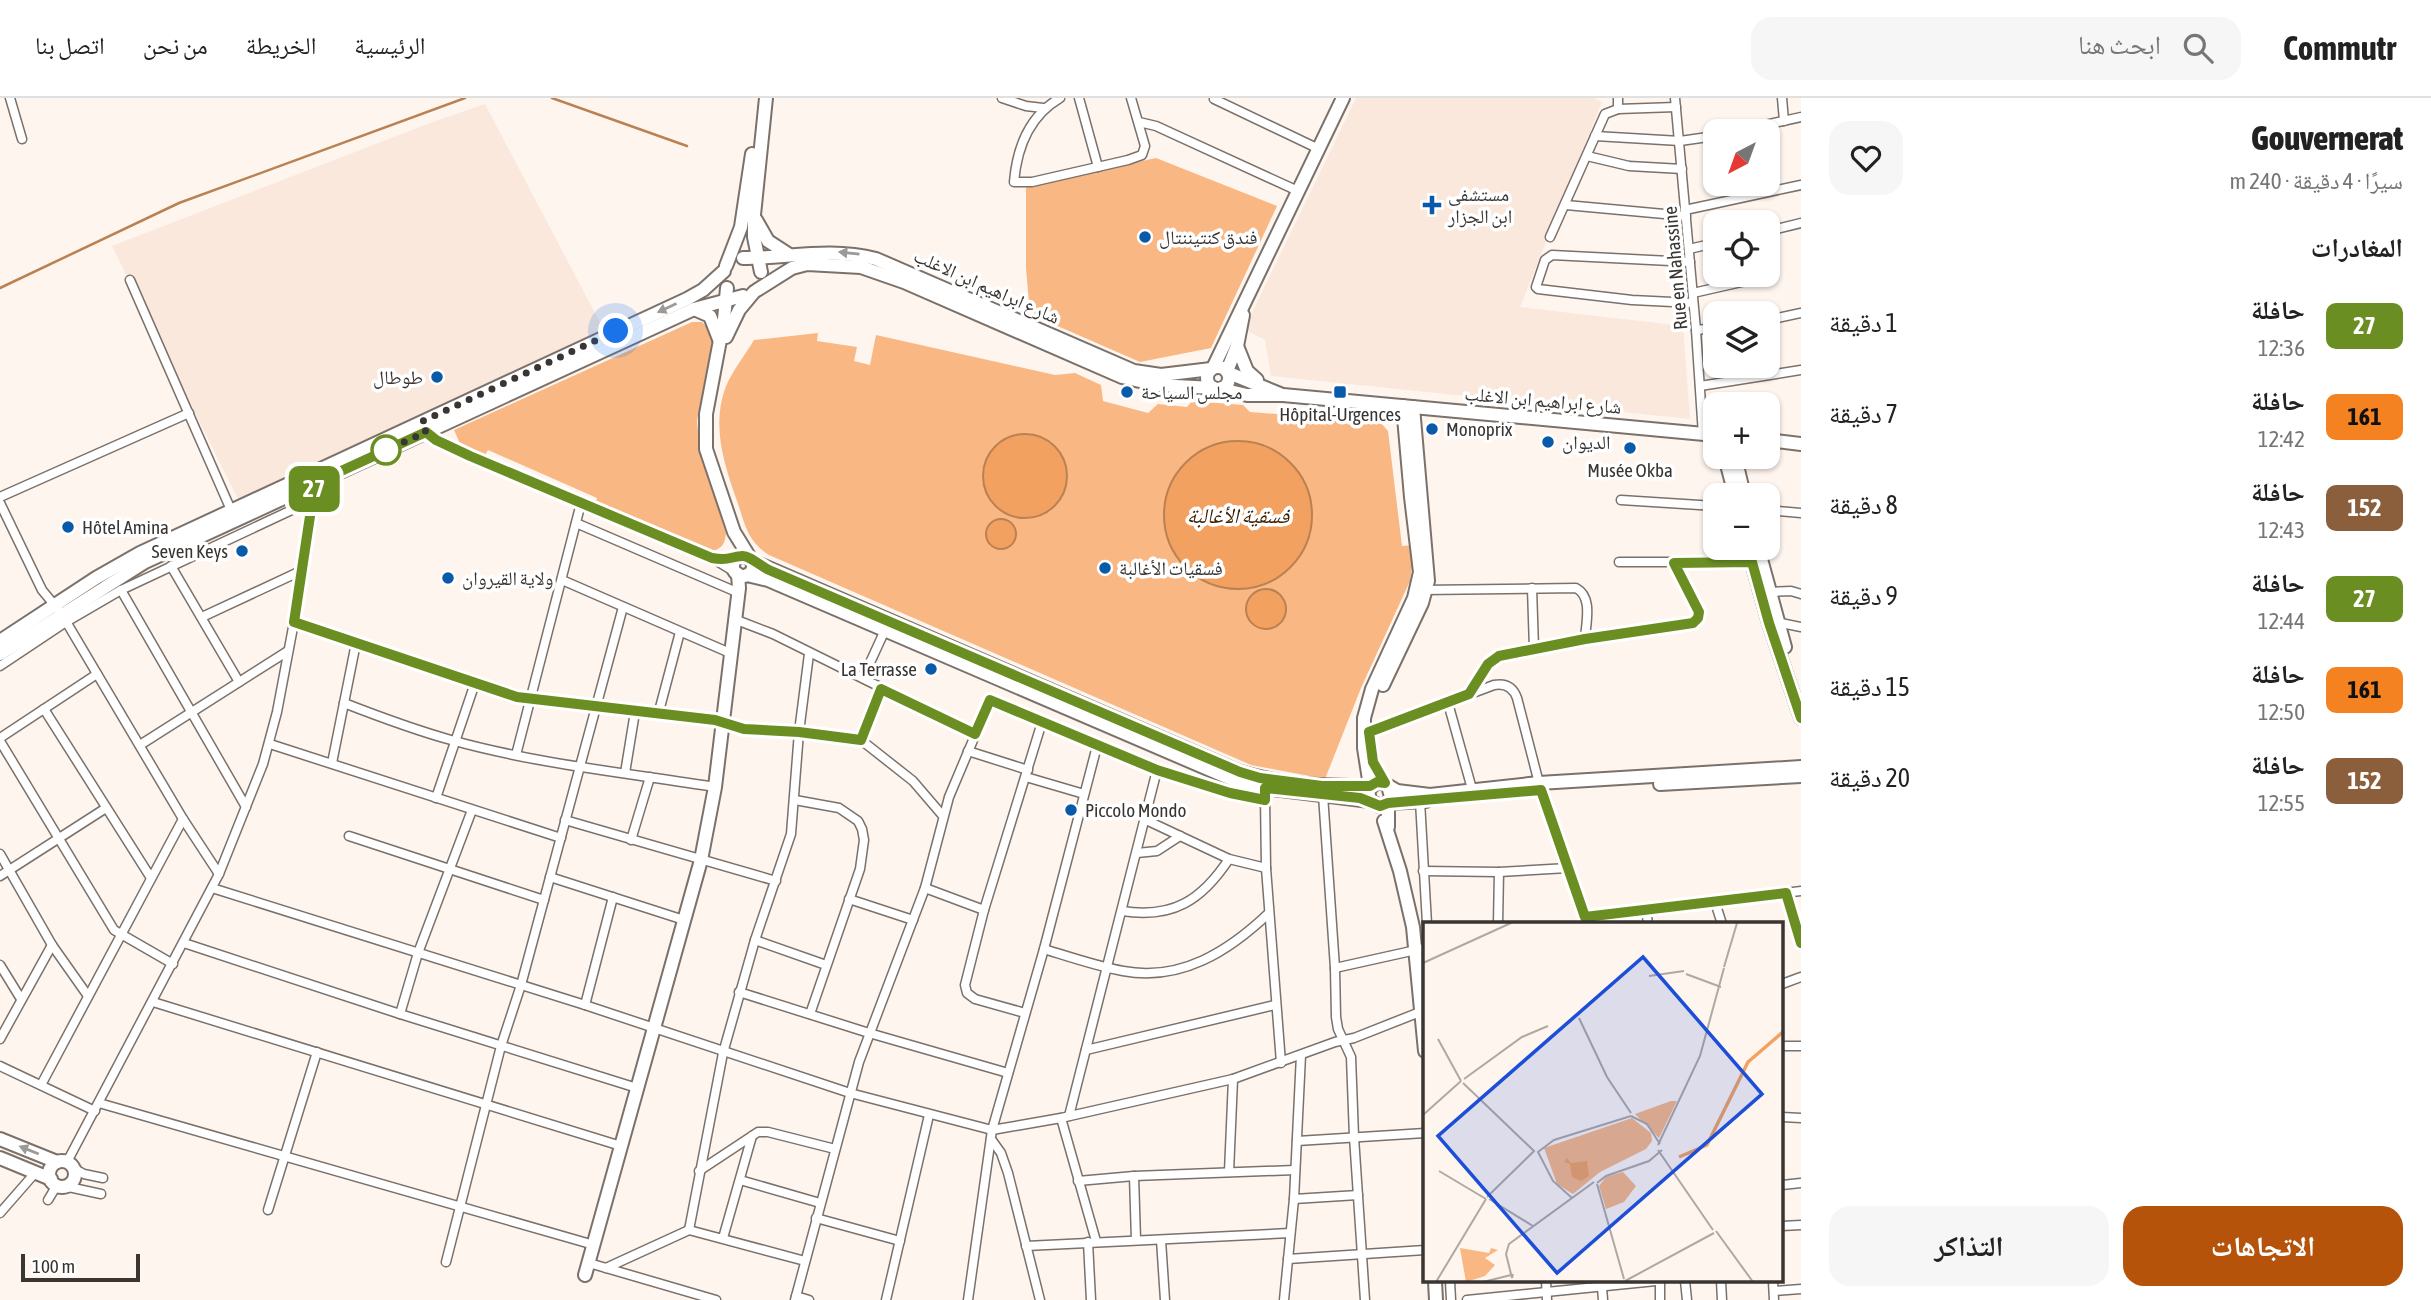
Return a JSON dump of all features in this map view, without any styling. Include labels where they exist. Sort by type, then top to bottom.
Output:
[{"type":"street","points":[[10,98],[22,139]]},
{"type":"street","points":[[716,1300],[606,1268],[587,1269],[701,860],[715,786],[739,591],[739,569],[734,532],[706,449],[706,414],[727,294],[723,277],[746,207],[759,98]]},
{"type":"street","points":[[717,360],[739,310],[760,285],[761,272],[754,237],[754,215],[766,98]]},
{"type":"street","points":[[1002,98],[1043,108]]},
{"type":"street","points":[[1041,98],[1043,108]]},
{"type":"street","points":[[1060,98],[1043,108],[1026,133],[1016,163],[1014,182],[1032,182],[1142,155],[1145,146],[1131,98]]},
{"type":"street","points":[[1079,98],[1098,167]]},
{"type":"street","points":[[1246,301],[1237,346],[1228,372],[1230,381],[1217,388],[1207,379],[1343,98]]},
{"type":"street","points":[[1618,98],[1618,109]]},
{"type":"street","points":[[1782,98],[1784,121]]},
{"type":"street","points":[[1214,99],[1319,149]]},
{"type":"street","points":[[1550,237],[1605,114],[1618,109],[1676,102]]},
{"type":"street","name":"Rue en Nahassine","points":[[1676,102],[1703,402]]},
{"type":"street","points":[[1780,122],[1801,117]]},
{"type":"street","points":[[1139,122],[1156,126],[1298,191]]},
{"type":"street","points":[[1595,136],[1680,141],[1703,138]]},
{"type":"street","points":[[1587,156],[1629,166],[1682,169]]},
{"type":"street","points":[[1566,205],[1685,213],[1801,184]]},
{"type":"street","points":[[754,215],[768,241],[788,254]]},
{"type":"street","points":[[1780,228],[1801,223]]},
{"type":"street","points":[[1689,249],[1703,246]]},
{"type":"street","name":"شارع ابراهيم ابن الاغلب","points":[[743,258],[825,251],[855,253],[876,259],[1134,371],[1161,375],[1212,368]]},
{"type":"street","points":[[1690,262],[1552,255],[1545,260],[1536,286],[1538,289],[1566,293],[1693,303]]},
{"type":"street","points":[[424,427],[687,299],[703,290],[731,261],[743,258],[754,262],[761,272]]},
{"type":"street","name":"شارع ابراهيم ابن الاغلب","points":[[751,293],[792,268],[807,264],[861,267],[904,282],[1122,377],[1157,385],[1217,388],[1247,395],[1283,395],[1703,434]]},
{"type":"street","points":[[131,281],[231,510]]},
{"type":"street","points":[[1693,293],[1719,287]]},
{"type":"street","points":[[0,666],[60,613],[140,553],[231,510],[328,471],[727,294],[751,293]]},
{"type":"street","points":[[694,309],[710,316],[719,339]]},
{"type":"street","points":[[1780,317],[1801,313]]},
{"type":"street","points":[[1696,330],[1703,329]]},
{"type":"street","points":[[1237,346],[1247,371],[1265,387]]},
{"type":"street","points":[[1212,368],[1221,367],[1283,395]]},
{"type":"street","points":[[1700,386],[1801,370]]},
{"type":"street","points":[[1408,407],[1411,498],[1422,589],[1375,704],[1369,732],[1373,762],[1391,794],[1388,803],[1388,827],[1420,948],[1423,994]]},
{"type":"street","points":[[0,497],[189,412]]},
{"type":"street","points":[[424,427],[436,440],[447,446],[768,580],[1236,781],[1265,789],[1360,798],[1380,806],[1540,787],[1801,767]]},
{"type":"street","points":[[1780,441],[1801,444]]},
{"type":"street","points":[[0,653],[145,562],[315,483],[328,471]]},
{"type":"street","points":[[57,1184],[50,1169],[66,1164],[184,943],[219,874],[270,744],[303,570],[315,483]]},
{"type":"street","points":[[0,641],[60,613],[121,590],[313,500]]},
{"type":"street","points":[[1621,500],[1703,505]]},
{"type":"street","points":[[0,503],[42,590],[60,613],[183,819],[219,874]]},
{"type":"street","points":[[516,755],[581,503]]},
{"type":"street","points":[[1780,511],[1801,513]]},
{"type":"street","points":[[576,523],[739,591]]},
{"type":"street","points":[[734,532],[753,568],[739,569]]},
{"type":"street","points":[[751,560],[1240,772],[1265,789]]},
{"type":"street","points":[[1761,560],[1774,623],[1801,718]]},
{"type":"street","points":[[1619,562],[1752,562],[1801,694]]},
{"type":"street","points":[[1469,694],[1484,669],[1493,660],[1585,639],[1686,625],[1696,620],[1699,612],[1674,563]]},
{"type":"street","points":[[171,566],[239,682]]},
{"type":"street","points":[[202,617],[303,570]]},
{"type":"street","points":[[562,580],[730,653]]},
{"type":"street","points":[[1532,588],[1534,649]]},
{"type":"street","points":[[1422,589],[1576,588],[1582,591],[1587,599],[1585,639]]},
{"type":"street","points":[[1388,827],[1367,794],[1370,786],[1364,748],[1364,718],[1372,689],[1422,589]]},
{"type":"street","points":[[121,590],[246,807]]},
{"type":"street","points":[[1769,592],[1801,594]]},
{"type":"street","points":[[446,1262],[501,1046],[521,985],[623,607]]},
{"type":"street","points":[[734,619],[773,635],[975,734]]},
{"type":"street","points":[[294,622],[532,700],[722,722],[744,729],[799,732],[861,740],[913,781],[943,817]]},
{"type":"street","points":[[1774,623],[1801,627]]},
{"type":"street","points":[[863,678],[885,630]]},
{"type":"street","points":[[658,715],[680,632]]},
{"type":"street","points":[[332,763],[356,643]]},
{"type":"street","points":[[141,745],[288,651]]},
{"type":"street","points":[[689,1230],[723,1053],[755,940],[791,834],[799,732],[809,654]]},
{"type":"street","points":[[97,674],[0,740],[107,921],[120,936],[173,964]]},
{"type":"street","points":[[436,798],[475,683]]},
{"type":"street","points":[[1369,732],[1469,694],[1500,684],[1507,686],[1515,693],[1540,787],[1586,920],[1646,909],[1801,891]]},
{"type":"street","points":[[861,740],[881,689]]},
{"type":"street","points":[[809,1300],[796,1298],[850,1093],[869,1033],[925,888],[943,817],[990,700],[1157,770],[1230,793],[1322,786],[1370,786],[1377,782],[1397,791],[1430,795],[1472,789],[1801,776]]},
{"type":"street","points":[[1448,702],[1472,789]]},
{"type":"street","points":[[344,703],[454,741],[516,755],[715,786]]},
{"type":"street","points":[[44,709],[150,878]]},
{"type":"street","points":[[625,773],[635,712]]},
{"type":"street","points":[[1025,1013],[975,999],[965,989],[984,910],[1042,722]]},
{"type":"street","points":[[270,744],[561,838]]},
{"type":"street","points":[[968,1300],[992,1135],[1097,746]]},
{"type":"street","points":[[968,751],[1084,794]]},
{"type":"street","points":[[1091,1300],[1092,1242],[1065,1117],[1086,1051],[1157,770]]},
{"type":"street","points":[[631,840],[650,777]]},
{"type":"street","points":[[1265,789],[1265,868],[1281,1063]]},
{"type":"street","points":[[1323,796],[1335,968],[1336,1023],[1351,1057],[1365,1300]]},
{"type":"street","points":[[795,800],[839,808],[863,829],[864,851],[810,1014]]},
{"type":"street","points":[[1420,801],[1427,922]]},
{"type":"street","points":[[0,876],[106,808]]},
{"type":"street","points":[[400,1014],[418,953],[472,810]]},
{"type":"street","points":[[41,1085],[183,819]]},
{"type":"street","points":[[565,820],[776,881]]},
{"type":"street","points":[[1146,820],[1229,859],[1265,868]]},
{"type":"street","points":[[349,836],[544,900]]},
{"type":"street","points":[[1137,853],[1157,851],[1180,836]]},
{"type":"street","points":[[0,854],[52,945],[88,996]]},
{"type":"street","points":[[1122,911],[1156,912],[1184,904],[1208,887],[1229,859]]},
{"type":"street","points":[[1423,871],[1499,872],[1567,868]]},
{"type":"street","points":[[1498,922],[1499,872]]},
{"type":"street","points":[[550,877],[684,920]]},
{"type":"street","points":[[212,888],[585,1005],[723,1053],[992,1135],[1233,1079],[1345,1041],[1423,1010]]},
{"type":"street","points":[[925,888],[984,910]]},
{"type":"street","points":[[1786,893],[1801,943]]},
{"type":"street","points":[[585,1005],[613,897]]},
{"type":"street","points":[[849,899],[913,920]]},
{"type":"street","points":[[1715,902],[1722,922]]},
{"type":"street","points":[[1646,909],[1648,922]]},
{"type":"street","points":[[1044,949],[1124,972],[1153,973],[1192,966],[1233,944],[1269,913]]},
{"type":"street","points":[[755,940],[826,965]]},
{"type":"street","points":[[184,943],[637,1088]]},
{"type":"street","points":[[0,1039],[52,945]]},
{"type":"street","points":[[1335,968],[1420,948]]},
{"type":"street","points":[[0,965],[21,999]]},
{"type":"street","points":[[1784,983],[1801,977]]},
{"type":"street","points":[[739,992],[1008,1073]]},
{"type":"street","points":[[153,1002],[621,1146]]},
{"type":"street","points":[[1086,1051],[1275,1005]]},
{"type":"street","points":[[268,1210],[317,1052]]},
{"type":"street","points":[[1284,1300],[1294,1199],[1301,1055]]},
{"type":"street","points":[[0,1066],[97,1107],[594,1245]]},
{"type":"street","points":[[1228,1172],[1233,1079]]},
{"type":"street","points":[[886,1300],[929,1115]]},
{"type":"street","points":[[699,1171],[758,1132],[768,1132],[835,1149]]},
{"type":"street","points":[[1297,1141],[1423,1133]]},
{"type":"street","points":[[992,1135],[1009,1173],[1040,1300]]},
{"type":"street","points":[[723,1238],[752,1136]]},
{"type":"street","points":[[0,1139],[66,1164],[84,1174],[103,1178]]},
{"type":"street","points":[[0,1158],[57,1184],[101,1194]]},
{"type":"street","points":[[48,1200],[57,1184],[74,1180],[66,1164]]},
{"type":"street","points":[[1078,1181],[1134,1176],[1295,1170]]},
{"type":"street","points":[[1,1210],[35,1173]]},
{"type":"street","points":[[1134,1176],[1136,1240]]},
{"type":"street","points":[[740,1180],[820,1203]]},
{"type":"street","points":[[1294,1199],[1358,1195]]},
{"type":"street","points":[[816,1218],[900,1241]]},
{"type":"street","points":[[606,1268],[689,1230],[805,1261]]},
{"type":"street","points":[[1026,1246],[1290,1233]]},
{"type":"street","points":[[1161,1241],[1165,1300]]},
{"type":"street","points":[[1288,1259],[1423,1250]]},
{"type":"street","points":[[1435,1282],[1436,1300]]},
{"type":"street","points":[[1450,1282],[1451,1300]]},
{"type":"street","points":[[1467,1300],[1547,1297],[1649,1282]]},
{"type":"street","points":[[1658,1282],[1660,1300]]},
{"type":"street","points":[[1685,1282],[1686,1300]]},
{"type":"street","points":[[1721,1282],[1722,1300]]},
{"type":"street","points":[[1602,1287],[1603,1300]]},
{"type":"street","points":[[1774,1295],[1801,1289]]},
{"type":"shaded area","name":"مستشفى ابن الجزار","points":[[1356,98],[1593,98],[1602,102],[1520,307],[1683,326],[1690,419],[1271,376],[1265,340],[1244,329]]},
{"type":"shaded area","points":[[485,104],[605,332],[239,501],[112,246]]},
{"type":"shaded area","name":"فندق كنتيننتال","points":[[1156,158],[1277,206],[1211,348],[1140,362],[1030,314],[1026,268],[1026,186]]},
{"type":"shaded area","points":[[692,322],[702,322],[709,329],[712,342],[697,421],[700,452],[726,533],[721,547],[713,551],[595,504],[597,498],[488,450],[484,457],[461,446],[454,430]]},
{"type":"shaded area","name":"فسقيات الأغالبة","points":[[818,333],[817,341],[857,347],[854,361],[870,365],[876,335],[1055,375],[1075,373],[1101,385],[1103,401],[1148,413],[1158,404],[1187,407],[1192,401],[1243,405],[1250,412],[1380,422],[1388,431],[1402,546],[1415,545],[1410,581],[1361,688],[1325,779],[1251,765],[762,550],[751,538],[745,525],[724,459],[719,430],[722,401],[729,380],[754,340]]},
{"type":"water","points":[[1025,434],[1041,437],[1055,446],[1064,460],[1067,476],[1064,492],[1055,506],[1041,515],[1025,518],[1009,515],[995,506],[986,492],[983,476],[986,460],[995,446],[1009,437]]},
{"type":"water","name":"فسقية الأغالبة","points":[[1238,441],[1266,447],[1279,453],[1290,463],[1300,474],[1306,487],[1312,515],[1306,543],[1300,556],[1290,567],[1279,577],[1266,583],[1238,589],[1210,583],[1197,577],[1186,567],[1176,556],[1170,543],[1164,515],[1170,487],[1176,474],[1186,463],[1197,453],[1210,447]]},
{"type":"water","points":[[1001,519],[1012,523],[1016,534],[1012,545],[1001,549],[990,545],[986,534],[990,523]]},
{"type":"water","points":[[1266,589],[1280,595],[1286,609],[1280,623],[1266,629],[1252,623],[1246,609],[1252,595]]},
{"type":"waterway","points":[[0,288],[179,203],[465,98]]},
{"type":"waterway","points":[[552,98],[687,146]]},
{"type":"bus line","name":"27","points":[[1801,718],[1752,562],[1674,563],[1699,612],[1693,623],[1585,639],[1499,656],[1484,669],[1469,694],[1369,732],[1373,762],[1385,783],[1377,782],[1370,786],[1322,786],[1260,778],[1240,772],[769,570],[747,556],[735,560],[712,558],[470,456],[436,440],[426,432],[315,483],[294,622],[517,697],[715,720],[744,729],[799,732],[861,740],[881,689],[975,734],[990,700],[1157,770],[1230,793],[1265,800],[1265,788],[1360,798],[1380,806],[1388,803],[1541,790],[1585,917],[1786,893],[1801,943]]},
{"type":"place","name":"مستشفى ابن الجزار","points":[[1432,205]]},
{"type":"place","name":"فندق كنتيننتال","points":[[1145,237]]},
{"type":"place","name":"طوطال","points":[[437,377]]},
{"type":"place","name":"مجلس السياحة","points":[[1127,392]]},
{"type":"place","name":"Hôpital-Urgences","points":[[1340,392]]},
{"type":"place","name":"Monoprix","points":[[1432,429]]},
{"type":"place","name":"الديوان","points":[[1548,442]]},
{"type":"place","name":"Musée Okba","points":[[1630,448]]},
{"type":"place","name":"Hôtel Amina","points":[[68,527]]},
{"type":"place","name":"Seven Keys","points":[[242,551]]},
{"type":"place","name":"فسقيات الأغالبة","points":[[1105,568]]},
{"type":"place","name":"ولاية القيروان","points":[[448,578]]},
{"type":"place","name":"La Terrasse","points":[[931,669]]},
{"type":"place","name":"Piccolo Mondo","points":[[1071,810]]},
{"type":"route","points":[[386,450],[378,454],[426,432],[421,422],[616,331]]}]
